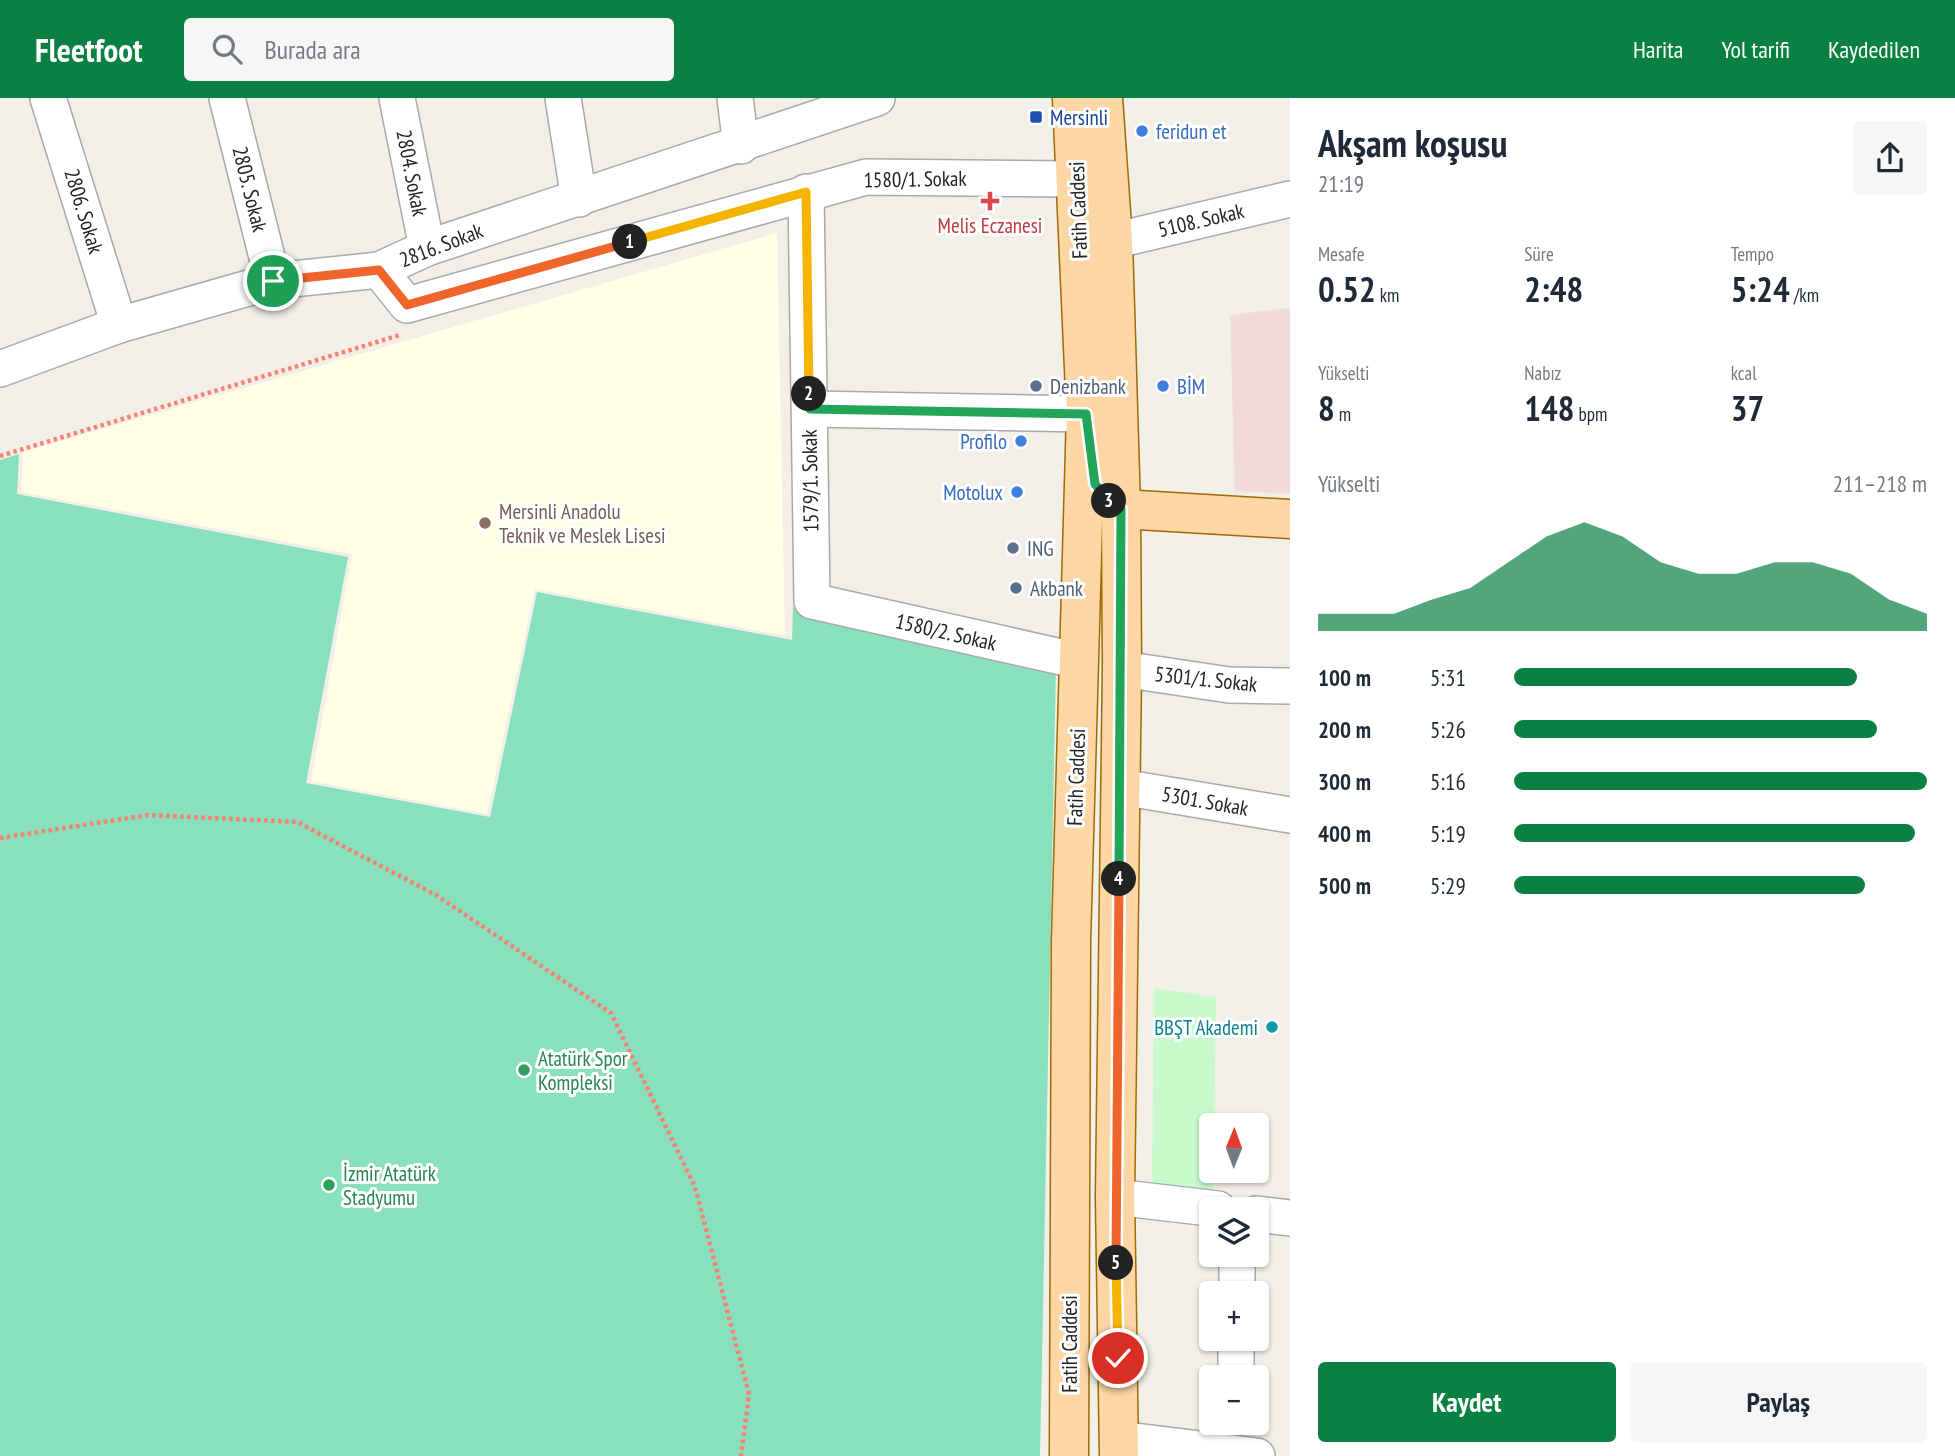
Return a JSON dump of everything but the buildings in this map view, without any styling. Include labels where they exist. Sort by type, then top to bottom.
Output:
[{"type":"main road","name":"Fatih Caddesi","points":[[1072,98],[1092,173]]},
{"type":"main road","name":"Fatih Caddesi","points":[[1069,1456],[1071,942],[1092,173],[1103,98]]},
{"type":"main road","points":[[1092,173],[1113,241],[1121,509],[1121,787],[1115,1197],[1119,1448]]},
{"type":"main road","points":[[1086,414],[1095,484],[1107,499],[1121,509],[1290,519]]},
{"type":"street","name":"2806. Sokak","points":[[48,98],[119,325]]},
{"type":"street","name":"2805. Sokak","points":[[227,98],[273,281]]},
{"type":"street","name":"2804. Sokak","points":[[397,98],[427,247]]},
{"type":"street","points":[[563,98],[579,199]]},
{"type":"street","points":[[735,98],[741,146]]},
{"type":"street","name":"2816. Sokak","points":[[0,369],[119,325],[273,281],[379,270],[427,247],[741,146],[877,98]]},
{"type":"street","name":"1580/1. Sokak","points":[[379,270],[407,305],[866,177],[1092,173]]},
{"type":"street","name":"1579/1. Sokak","points":[[806,192],[812,601]]},
{"type":"street","name":"5108. Sokak","points":[[1113,241],[1290,199]]},
{"type":"street","points":[[810,409],[1086,414]]},
{"type":"street","name":"1580/2. Sokak","points":[[812,601],[1079,662]]},
{"type":"street","name":"5301/1. Sokak","points":[[1122,669],[1229,685],[1290,686]]},
{"type":"street","name":"5301. Sokak","points":[[1121,787],[1290,815]]},
{"type":"street","points":[[1115,1197],[1199,1207]]},
{"type":"street","points":[[1269,1216],[1290,1218]]},
{"type":"street","points":[[1119,1448],[1240,1447]]},
{"type":"path","points":[[0,456],[413,331]]},
{"type":"path","points":[[0,838],[148,815],[296,822],[436,895],[611,1013],[695,1187],[749,1394],[741,1456]]},
{"type":"shaded area","name":"Mersinli Anadolu Teknik ve Meslek Lisesi","points":[[777,233],[785,636],[535,589],[487,814],[311,781],[352,554],[21,492],[23,452]]},
{"type":"shaded area","points":[[1290,308],[1290,494],[1235,491],[1230,315]]},
{"type":"green space","name":"Atatürk Spor Kompleksi","points":[[19,454],[17,494],[348,557],[306,783],[490,817],[537,592],[792,640],[793,607],[1056,666],[1040,1456],[0,1456],[0,460]]},
{"type":"green space","points":[[1154,988],[1216,997],[1214,1113],[1199,1113],[1199,1183],[1213,1183],[1213,1197],[1199,1197],[1199,1199],[1152,1193]]},
{"type":"place","name":"Mersinli","points":[[1036,117]]},
{"type":"place","name":"feridun et","points":[[1142,131]]},
{"type":"place","name":"Melis Eczanesi","points":[[990,201]]},
{"type":"place","name":"Denizbank","points":[[1036,386]]},
{"type":"place","name":"BİM","points":[[1163,386]]},
{"type":"place","name":"Profilo","points":[[1021,441]]},
{"type":"place","name":"Motolux","points":[[1017,492]]},
{"type":"place","name":"Mersinli Anadolu Teknik ve Meslek Lisesi","points":[[485,523]]},
{"type":"place","name":"ING","points":[[1013,548]]},
{"type":"place","name":"Akbank","points":[[1016,588]]},
{"type":"place","name":"BBŞT Akademi","points":[[1272,1027]]},
{"type":"place","name":"Atatürk Spor Kompleksi","points":[[524,1070]]},
{"type":"place","name":"İzmir Atatürk Stadyumu","points":[[329,1185]]},
{"type":"route","points":[[273,281],[379,270],[407,305],[806,192],[810,409],[1086,414],[1095,484],[1107,499],[1121,509],[1122,669],[1115,1191],[1118,1358]]}]
